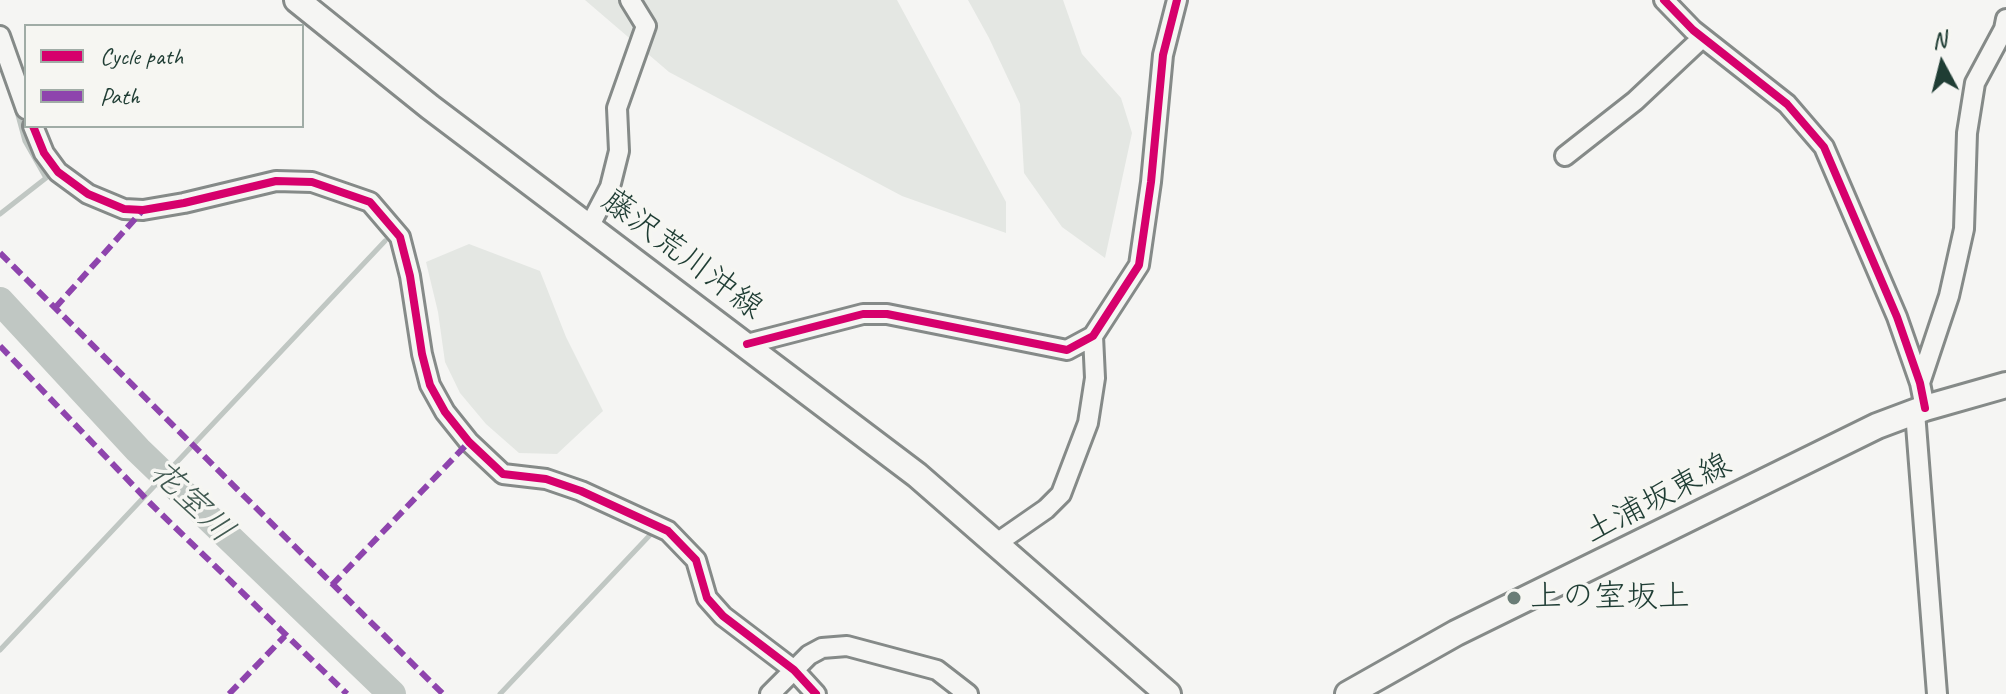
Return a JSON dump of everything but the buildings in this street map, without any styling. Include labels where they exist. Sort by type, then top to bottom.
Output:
[{"type":"main road","name":"藤沢荒川沖線","points":[[297,0],[430,107],[917,475],[1168,694]]},
{"type":"main road","name":"土浦坂東線","points":[[1348,694],[1456,633],[1877,426],[2006,385]]},
{"type":"street","points":[[589,227],[610,187],[619,151],[617,108],[646,26],[630,0]]},
{"type":"street","points":[[747,344],[863,314],[887,314],[1067,350],[1093,336],[1139,265],[1151,182],[1163,55],[1177,0]]},
{"type":"street","points":[[1664,0],[1702,38],[1787,104],[1824,147],[1897,317],[1920,383]]},
{"type":"street","points":[[1937,694],[1920,383],[1949,296],[1964,229],[1967,133],[1975,83],[2004,29],[2006,19]]},
{"type":"street","points":[[0,36],[24,103]]},
{"type":"street","points":[[1565,156],[1635,101],[1702,38]]},
{"type":"street","points":[[34,128],[44,153],[58,172],[88,194],[124,209],[170,206],[276,181],[312,182],[370,202],[400,237],[430,385],[445,412],[469,442],[503,474],[546,479],[581,491],[668,531],[696,560],[707,598],[723,616],[794,670],[816,694]]},
{"type":"street","points":[[997,543],[1037,516],[1061,494],[1088,423],[1095,378],[1093,336]]},
{"type":"street","points":[[770,694],[809,655],[822,648],[847,646],[937,670],[968,694]]},
{"type":"shaded area","points":[[585,0],[897,0],[1006,202],[1006,233],[902,196],[669,72]]},
{"type":"shaded area","points":[[968,0],[1063,0],[1082,54],[1121,98],[1132,133],[1105,258],[1062,227],[1024,173],[1020,104]]},
{"type":"shaded area","points":[[469,244],[540,271],[566,337],[603,411],[557,454],[519,453],[486,424],[460,393],[445,362],[438,312],[426,262]]},
{"type":"waterway","points":[[0,214],[46,178],[25,141],[15,104]]},
{"type":"waterway","points":[[0,650],[385,241]]},
{"type":"waterway","name":"花室川","points":[[0,301],[138,450],[392,694]]},
{"type":"waterway","points":[[500,694],[650,535]]},
{"type":"marked path","points":[[55,308],[143,210]]},
{"type":"marked path","points":[[0,253],[443,694]]},
{"type":"marked path","points":[[0,346],[150,503],[347,694]]},
{"type":"marked path","points":[[332,585],[469,442]]},
{"type":"marked path","points":[[229,694],[285,636]]},
{"type":"cycle path","points":[[747,344],[863,314],[887,314],[1067,350],[1093,336],[1139,265],[1151,182],[1163,55],[1177,0]]},
{"type":"cycle path","points":[[1664,0],[1693,30],[1787,104],[1824,147],[1897,317],[1920,383],[1925,408]]},
{"type":"cycle path","points":[[34,128],[44,153],[58,172],[88,194],[124,209],[143,210],[184,203],[276,181],[312,182],[370,202],[400,237],[430,385],[445,412],[469,442],[503,474],[546,479],[581,491],[668,531],[696,560],[707,598],[723,616],[794,670],[816,694]]},
{"type":"place","name":"上の室坂上","points":[[1514,598]]}]
